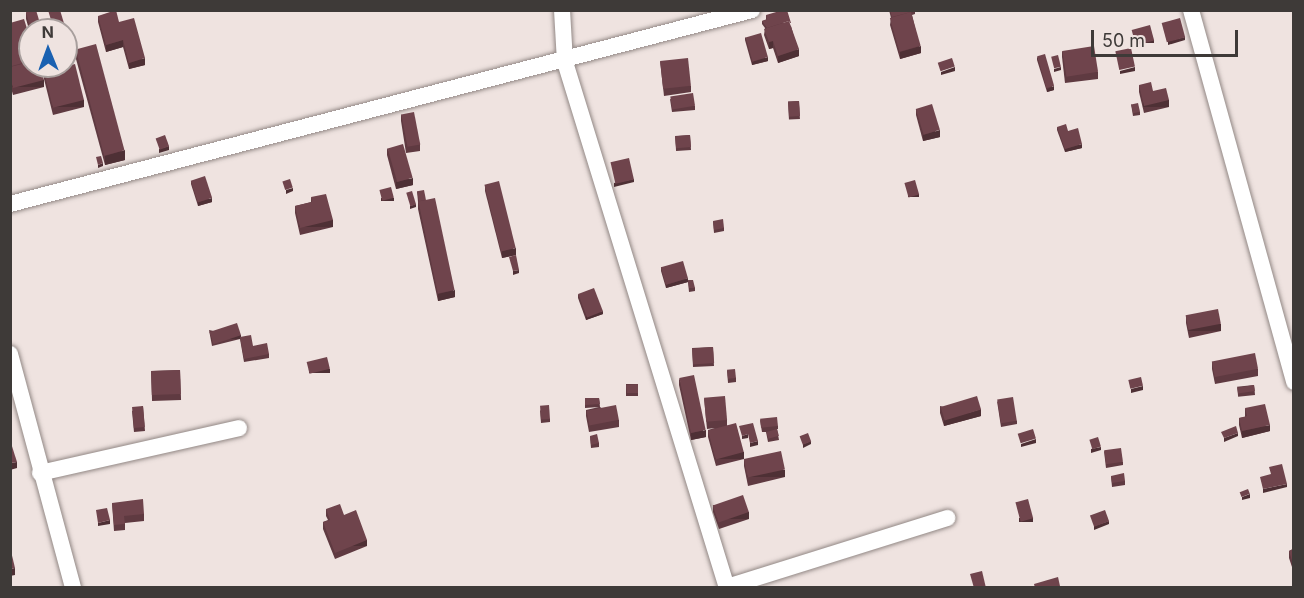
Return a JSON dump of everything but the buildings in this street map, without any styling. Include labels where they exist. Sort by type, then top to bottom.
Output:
[{"type":"street","points":[[562,10],[565,62],[727,587],[946,518]]},
{"type":"street","points":[[10,204],[565,62],[752,10]]},
{"type":"street","points":[[1191,10],[1293,382]]},
{"type":"street","points":[[10,354],[40,473],[73,588]]},
{"type":"street","points":[[40,473],[239,428]]}]
